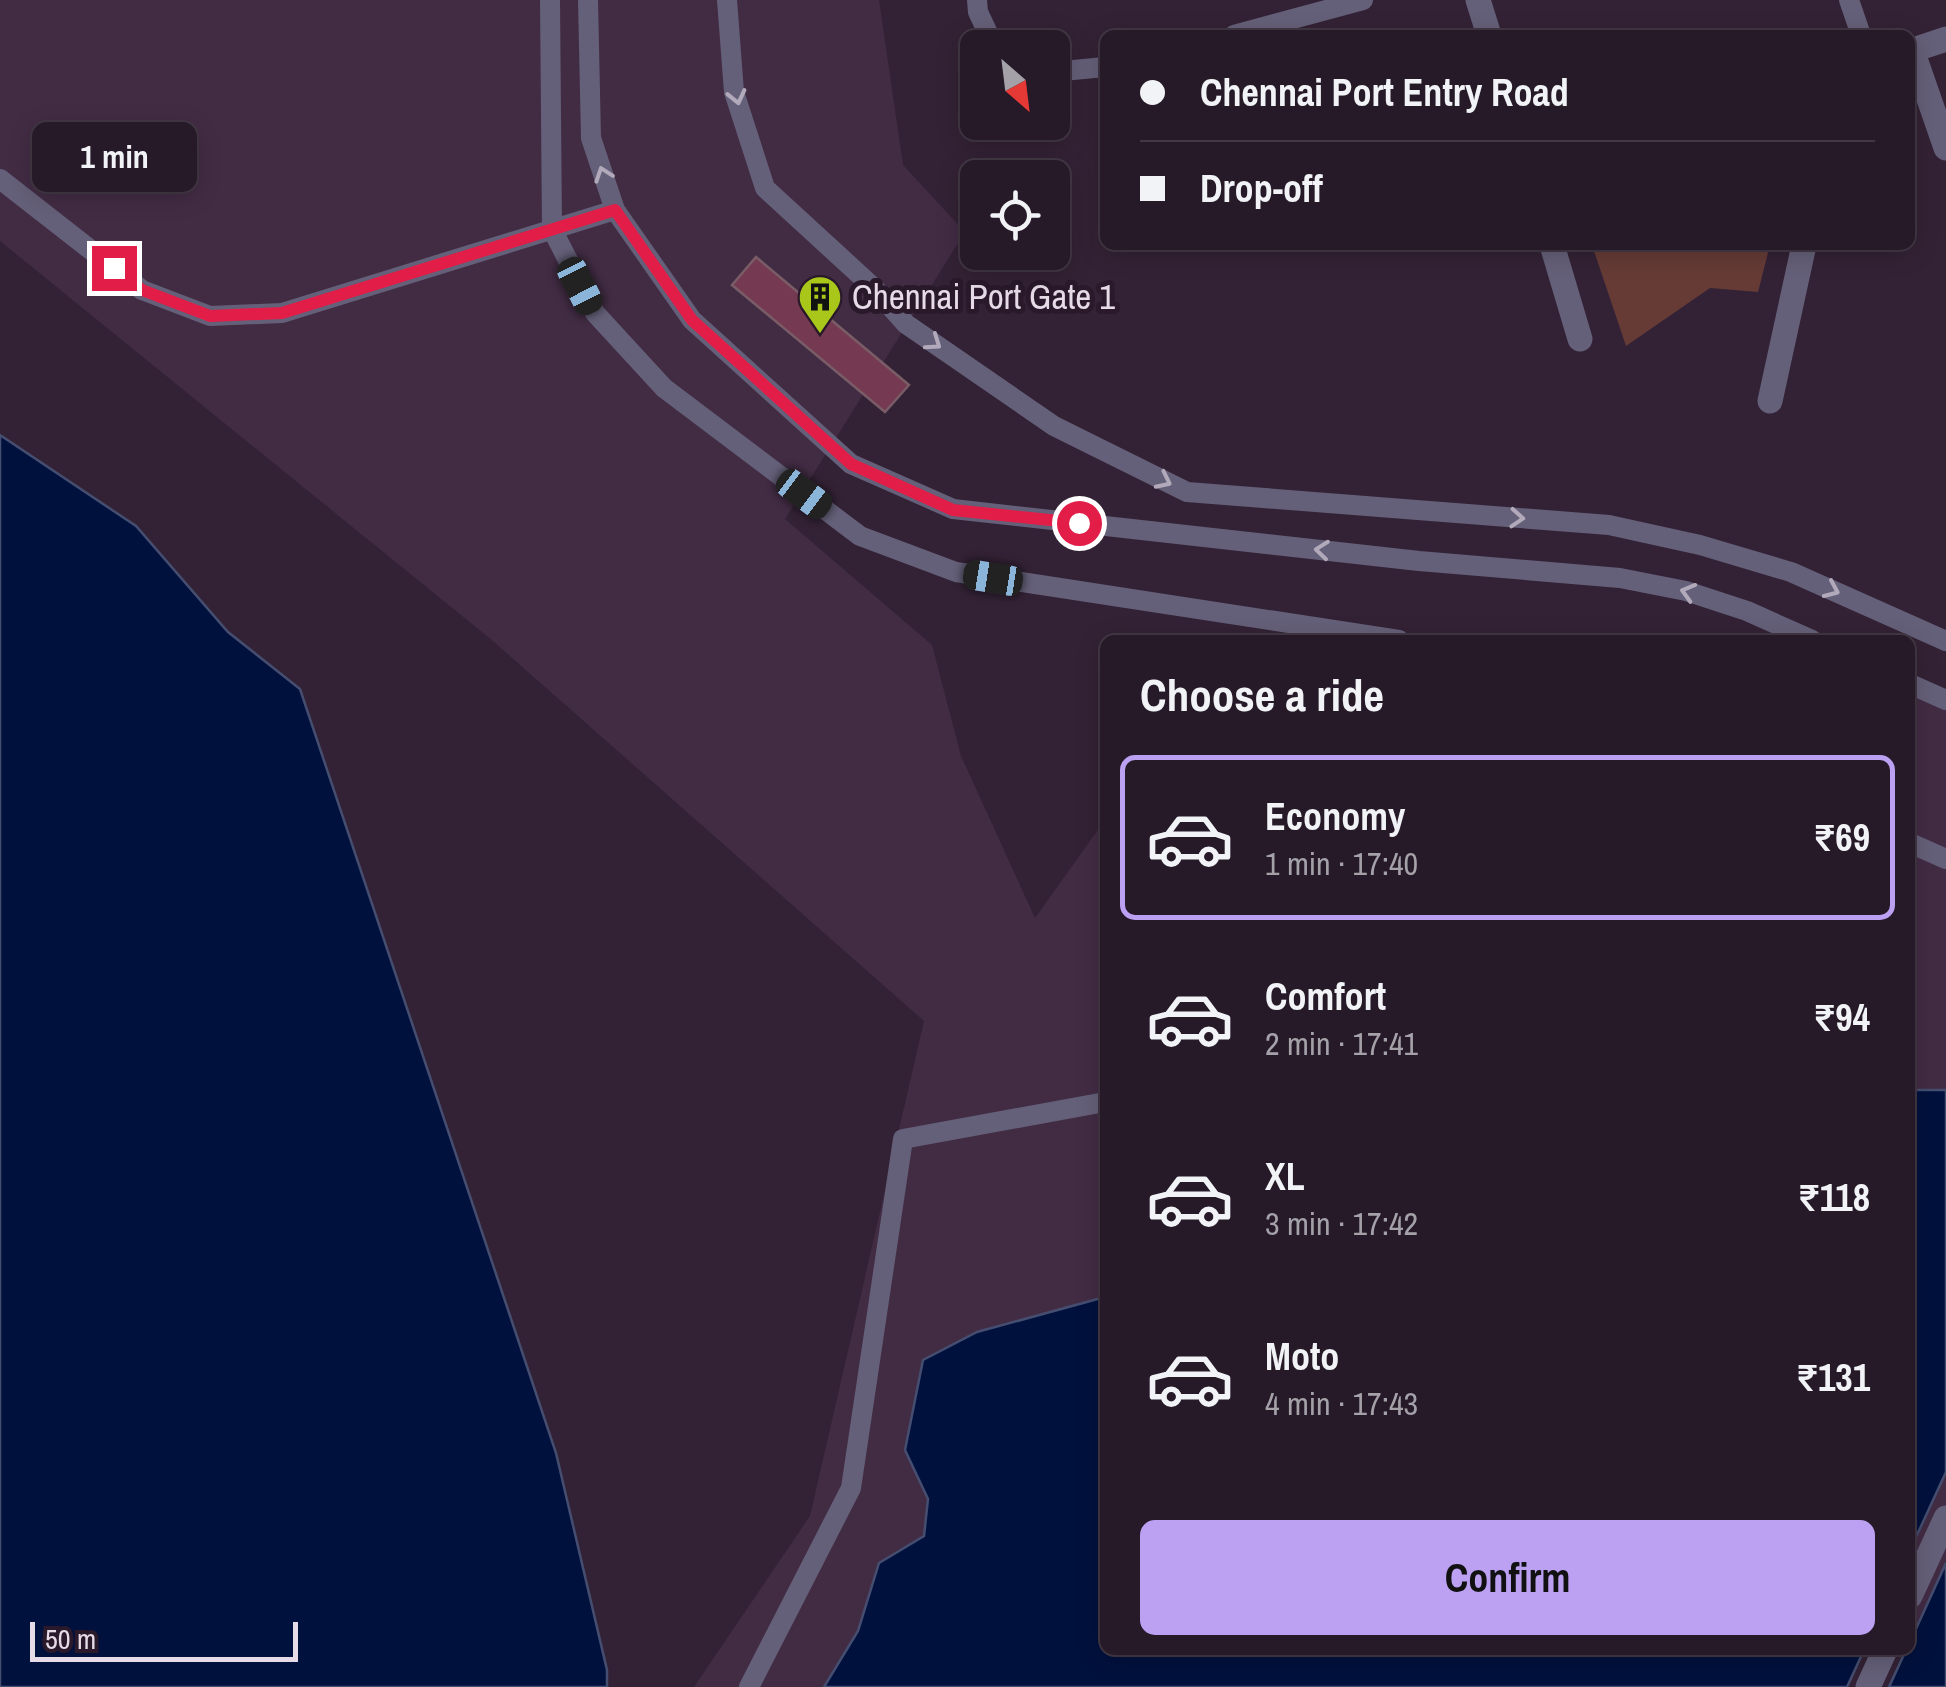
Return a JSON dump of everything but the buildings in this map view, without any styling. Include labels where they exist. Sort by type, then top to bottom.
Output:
[{"type":"street","points":[[1478,0],[1487,30]]},
{"type":"street","points":[[1915,49],[1946,39]]},
{"type":"street","points":[[1915,61],[1946,148]]},
{"type":"street","points":[[1554,250],[1580,338]]},
{"type":"street","points":[[1770,401],[1803,250]]},
{"type":"street","points":[[1915,1585],[1946,1518]]},
{"type":"street","points":[[1868,1687],[1883,1655]]},
{"type":"lane","points":[[550,0],[552,229],[594,314],[664,388],[860,536],[956,572],[1366,635]]},
{"type":"lane","points":[[588,0],[591,138],[615,210],[692,320],[851,464],[953,510],[1419,561],[1600,576],[1653,584],[1747,611],[1801,635]]},
{"type":"lane","points":[[727,0],[734,92],[764,188],[874,288],[906,324],[1054,426],[1187,492],[1609,525],[1700,545],[1791,572],[1946,641]]},
{"type":"lane","points":[[977,0],[986,30]]},
{"type":"lane","points":[[1252,30],[1363,0]]},
{"type":"lane","points":[[1849,0],[1859,30]]},
{"type":"lane","points":[[1070,70],[1100,67]]},
{"type":"lane","points":[[0,179],[142,290],[210,316],[282,313],[615,210]]},
{"type":"lane","points":[[1915,686],[1946,700]]},
{"type":"lane","points":[[1915,845],[1946,859]]},
{"type":"lane","points":[[749,1687],[851,1488],[903,1139],[1100,1103]]},
{"type":"shaded area","points":[[0,0],[879,0],[903,165],[960,227],[960,240],[785,519],[932,645],[961,756],[1035,918],[1100,827],[1100,1298],[977,1332],[905,1450],[928,1499],[924,1536],[879,1563],[858,1631],[824,1687],[694,1687],[810,1516],[924,1021],[493,641],[0,241]]},
{"type":"shaded area","points":[[1594,250],[1769,250],[1758,292],[1710,288],[1626,346]]},
{"type":"shaded area","points":[[1915,694],[1946,709],[1946,1090],[1915,1090]]},
{"type":"shaded area","points":[[1946,1472],[1946,1563],[1915,1631],[1915,1539]]},
{"type":"water","points":[[0,435],[136,526],[228,632],[300,689],[556,1453],[607,1670],[607,1687],[0,1687]]},
{"type":"water","points":[[1915,1090],[1946,1090],[1946,1472],[1915,1539]]},
{"type":"water","points":[[1100,1298],[1100,1655],[1862,1655],[1847,1687],[824,1687],[858,1631],[879,1563],[924,1536],[928,1499],[905,1450],[923,1360],[977,1332]]},
{"type":"water","points":[[1946,1563],[1946,1687],[1889,1687],[1904,1655],[1915,1655],[1915,1631]]},
{"type":"place","name":"Chennai Port Gate 1","points":[[820,335]]},
{"type":"route","points":[[114,268],[142,290],[210,316],[282,313],[615,210],[692,320],[851,464],[953,510],[1079,523]]}]
